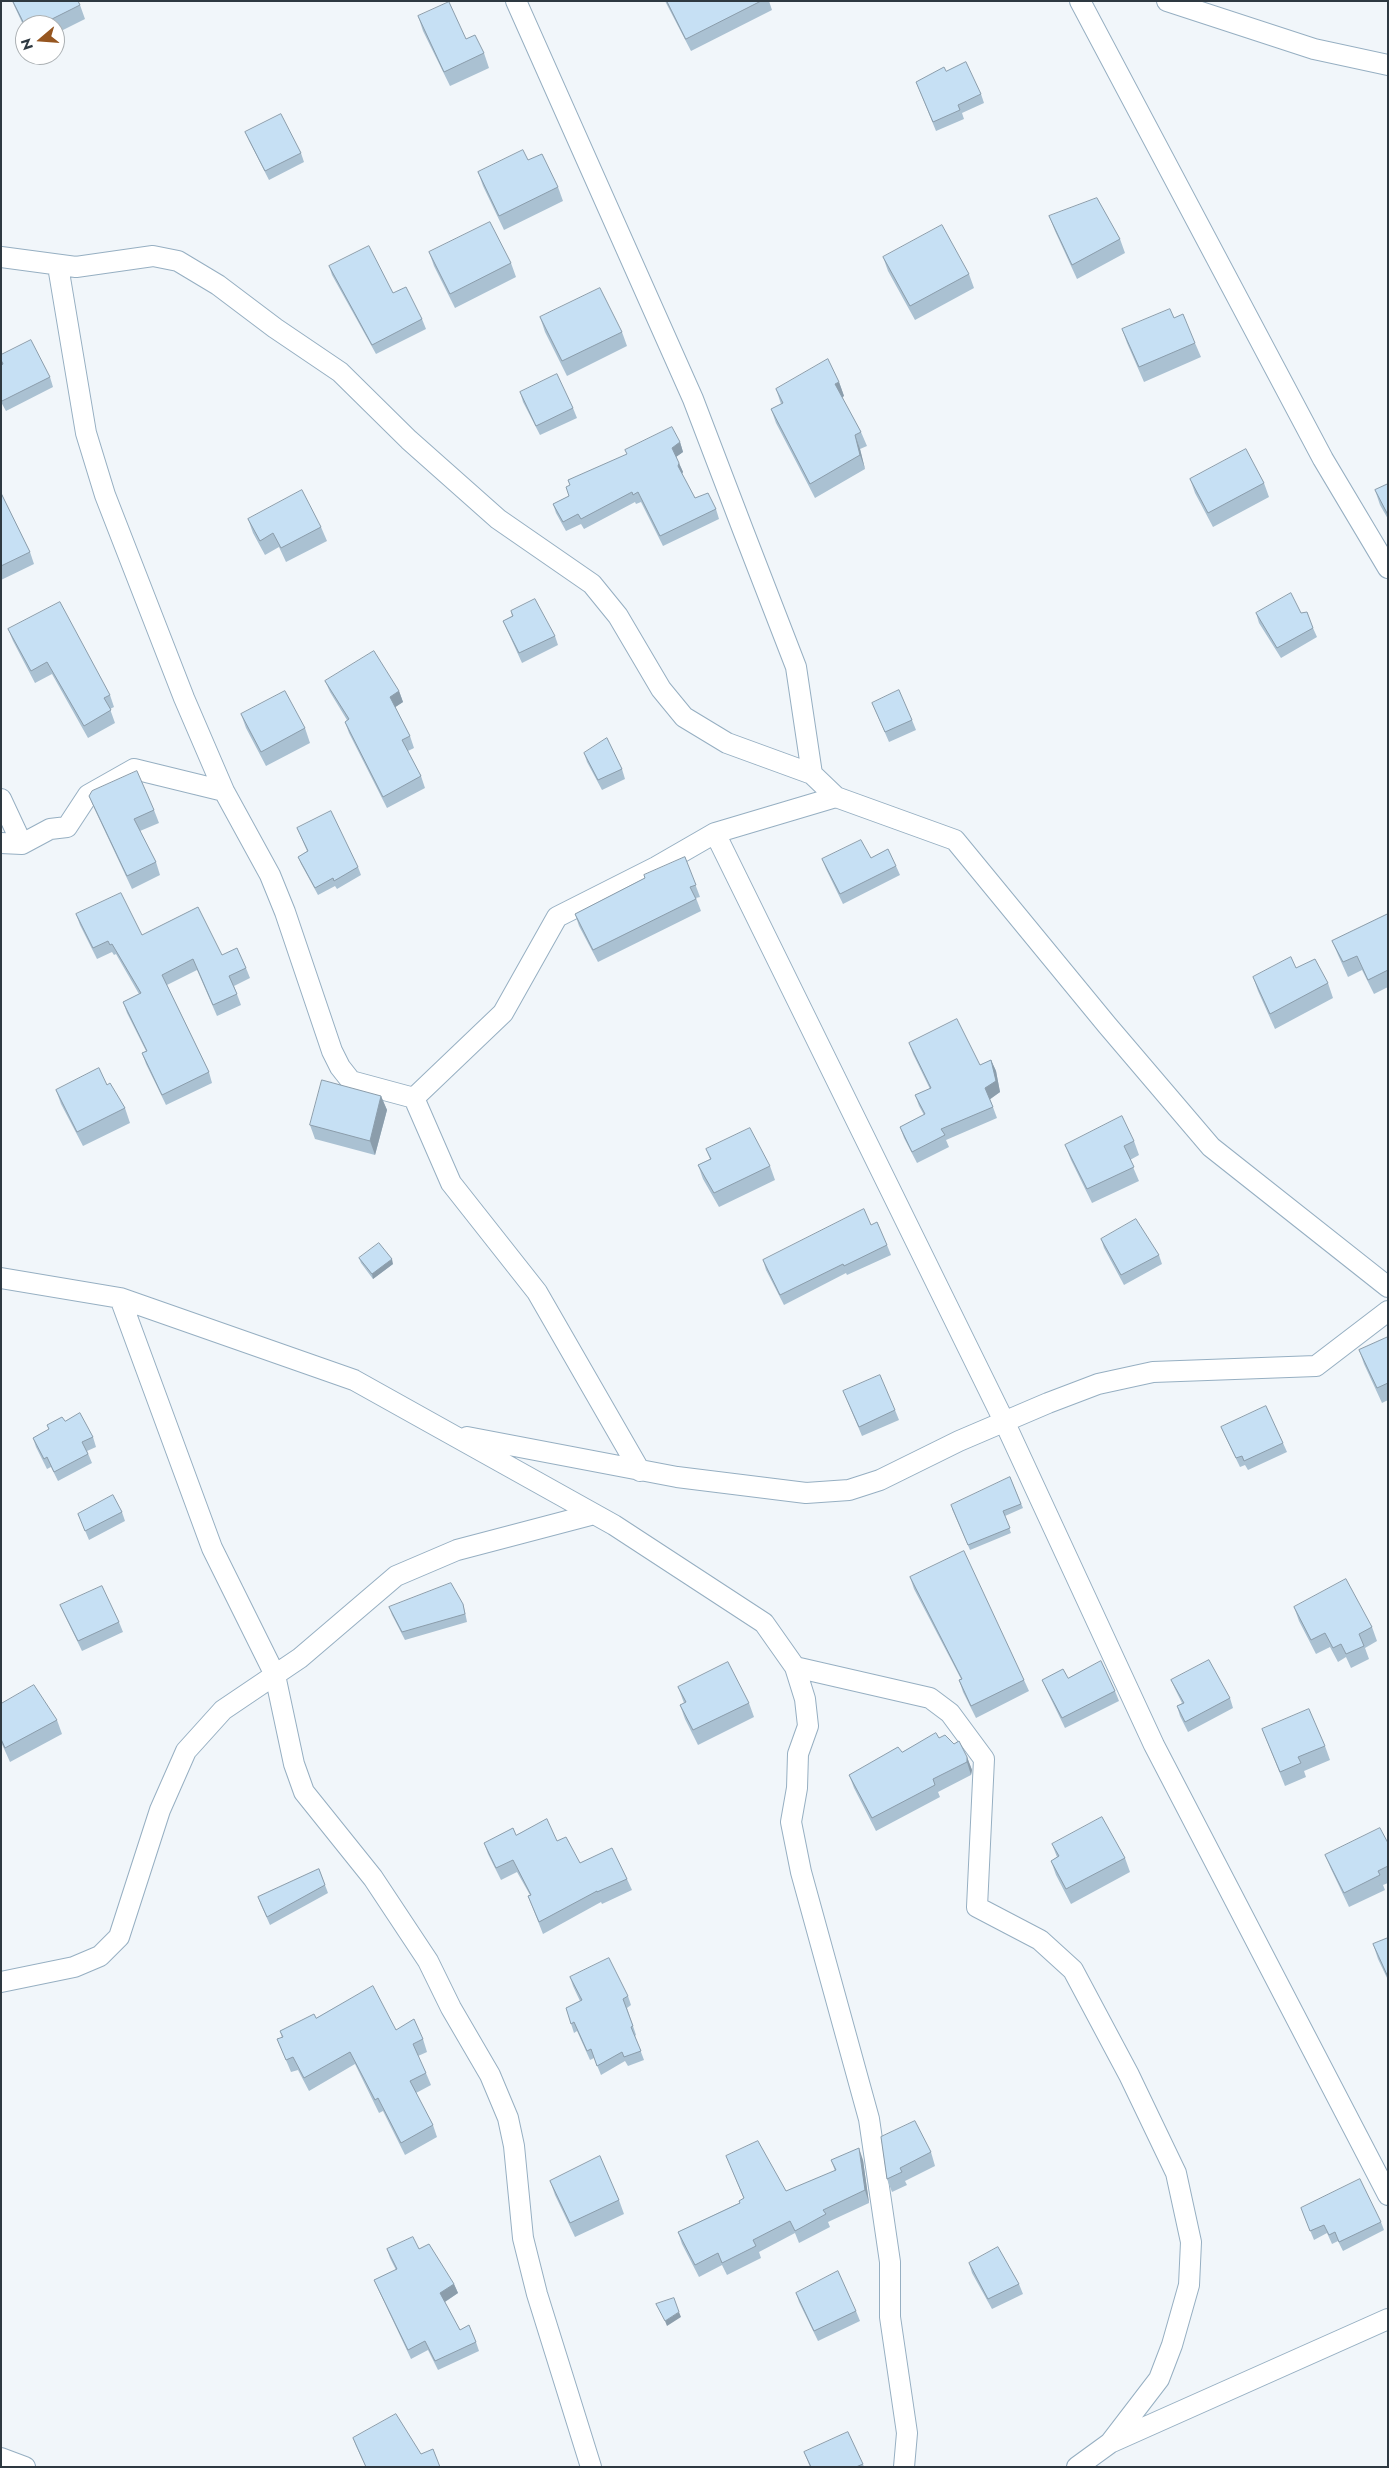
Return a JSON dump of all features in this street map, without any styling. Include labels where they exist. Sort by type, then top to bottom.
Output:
[{"type":"street","points":[[516,1],[693,399],[744,530],[796,667],[812,774]]},
{"type":"street","points":[[1080,1],[1319,450],[1388,568]]},
{"type":"street","points":[[1167,1],[1314,49],[1388,65]]},
{"type":"street","points":[[1,257],[76,267],[153,256],[178,262],[218,284],[275,328],[340,372],[409,440],[498,519],[592,584],[618,616],[661,689],[684,717],[727,743],[812,774],[836,798],[955,840],[1107,1025],[1211,1146],[1388,1287]]},
{"type":"street","points":[[58,266],[86,433],[105,495],[184,698],[224,791],[276,889],[340,1067],[351,1081],[414,1098]]},
{"type":"street","points":[[1,843],[22,844],[50,829],[66,827],[88,795],[134,769],[224,791]]},
{"type":"street","points":[[414,1098],[503,1013],[557,917],[656,867],[715,833],[836,798]]},
{"type":"street","points":[[1,799],[22,844]]},
{"type":"street","points":[[715,833],[1004,1421],[1154,1745],[1388,2195]]},
{"type":"street","points":[[414,1098],[451,1182],[536,1292],[640,1471]]},
{"type":"street","points":[[1,1278],[120,1298],[354,1380],[594,1514],[764,1623],[795,1668],[805,1699],[808,1726],[798,1754],[797,1788],[791,1822],[801,1872],[869,2119],[890,2262],[890,2317],[907,2433],[904,2467]]},
{"type":"street","points":[[120,1298],[212,1548],[274,1675],[294,1764],[304,1792],[373,1878],[428,1961],[451,2008],[490,2075],[508,2118],[514,2146],[523,2238],[537,2294],[591,2467]]},
{"type":"street","points":[[449,1433],[640,1471],[806,1493],[849,1490],[907,1468],[959,1441],[1004,1421],[1098,1384],[1153,1372],[1316,1366],[1388,1311]]},
{"type":"street","points":[[1,1982],[74,1967],[100,1956],[119,1936],[160,1810],[186,1751],[223,1710],[300,1658],[396,1576],[457,1550],[594,1514]]},
{"type":"street","points":[[795,1668],[930,1698],[950,1713],[984,1760],[977,1907],[1040,1940],[1073,1970],[1129,2075],[1176,2172],[1191,2242],[1189,2285],[1172,2345],[1159,2379],[1110,2443]]},
{"type":"street","points":[[1077,2467],[1110,2443],[1388,2319]]},
{"type":"street","points":[[1,2458],[25,2467]]},
{"type":"building","points":[[13,1],[78,1],[80,5],[60,15],[20,15]]},
{"type":"building","points":[[667,1],[761,1],[686,39]]},
{"type":"building","points":[[449,2],[466,39],[475,35],[484,53],[444,72],[418,16]]},
{"type":"building","points":[[966,62],[981,94],[958,105],[960,110],[933,122],[916,82],[944,67],[946,71]]},
{"type":"building","points":[[281,114],[301,153],[265,171],[245,132]]},
{"type":"building","points":[[523,150],[528,160],[542,154],[558,187],[499,216],[478,172]]},
{"type":"building","points":[[1097,198],[1120,239],[1072,265],[1049,216]]},
{"type":"building","points":[[490,222],[511,263],[450,294],[429,252]]},
{"type":"building","points":[[942,225],[969,274],[910,306],[883,257]]},
{"type":"building","points":[[369,246],[393,293],[406,287],[422,319],[372,345],[329,266]]},
{"type":"building","points":[[600,288],[622,332],[562,361],[540,317]]},
{"type":"building","points":[[1170,309],[1174,318],[1183,314],[1195,343],[1139,367],[1122,329]]},
{"type":"building","points":[[31,340],[50,377],[2,401],[1,365],[3,364],[1,355]]},
{"type":"building","points":[[828,359],[839,382],[835,384],[861,432],[855,435],[860,455],[810,484],[771,409],[783,403],[776,389]]},
{"type":"building","points":[[557,374],[573,408],[536,426],[520,392]]},
{"type":"building","points":[[672,427],[680,442],[672,448],[679,463],[678,466],[695,498],[708,493],[716,509],[660,536],[638,492],[633,495],[632,492],[581,519],[578,514],[563,522],[553,504],[569,496],[566,487],[570,485],[568,480],[627,454],[625,450]]},
{"type":"building","points":[[1246,449],[1264,483],[1208,513],[1190,479]]},
{"type":"building","points":[[1388,484],[1388,515],[1375,490]]},
{"type":"building","points":[[302,490],[321,527],[281,548],[273,533],[260,541],[248,519]]},
{"type":"building","points":[[1,493],[30,552],[1,566]]},
{"type":"building","points":[[1291,593],[1301,613],[1307,612],[1313,628],[1277,648],[1256,613]]},
{"type":"building","points":[[535,599],[555,636],[519,653],[503,621],[513,616],[511,611]]},
{"type":"building","points":[[60,602],[110,695],[104,698],[111,710],[84,726],[47,662],[31,671],[8,629]]},
{"type":"building","points":[[374,651],[399,691],[390,697],[410,736],[402,740],[421,776],[383,797],[345,722],[349,719],[325,681]]},
{"type":"building","points":[[899,690],[912,720],[885,732],[872,703]]},
{"type":"building","points":[[285,691],[305,728],[261,752],[241,714]]},
{"type":"building","points":[[607,738],[622,769],[598,780],[584,753]]},
{"type":"building","points":[[137,771],[154,810],[134,819],[156,862],[127,876],[89,796],[92,791]]},
{"type":"building","points":[[331,811],[358,867],[334,881],[333,878],[315,888],[298,857],[308,851],[297,828]]},
{"type":"building","points":[[861,840],[871,858],[888,849],[896,866],[840,894],[822,859]]},
{"type":"building","points":[[685,857],[696,885],[690,887],[696,899],[593,950],[575,914],[645,878],[644,875]]},
{"type":"building","points":[[121,893],[142,935],[198,907],[222,955],[237,948],[246,968],[229,976],[237,994],[213,1005],[193,959],[162,975],[209,1072],[162,1095],[142,1053],[147,1051],[123,1002],[141,993],[112,944],[110,945],[108,941],[93,948],[76,914]]},
{"type":"building","points":[[1388,914],[1388,970],[1368,980],[1357,956],[1343,962],[1332,941]]},
{"type":"building","points":[[1291,957],[1296,968],[1315,959],[1328,983],[1270,1014],[1253,977]]},
{"type":"building","points":[[957,1019],[980,1065],[991,1060],[996,1081],[985,1088],[993,1107],[941,1129],[945,1135],[912,1152],[900,1127],[925,1114],[915,1095],[931,1088],[909,1043]]},
{"type":"building","points":[[99,1068],[107,1085],[110,1083],[125,1108],[77,1132],[56,1090]]},
{"type":"building","points":[[322,1080],[381,1096],[370,1141],[310,1125]]},
{"type":"building","points":[[1122,1116],[1134,1141],[1124,1146],[1134,1167],[1087,1189],[1065,1145]]},
{"type":"building","points":[[750,1128],[770,1166],[714,1193],[698,1165],[711,1159],[706,1149]]},
{"type":"building","points":[[864,1209],[871,1225],[877,1222],[887,1245],[780,1295],[763,1260]]},
{"type":"building","points":[[1136,1219],[1159,1255],[1121,1275],[1101,1239]]},
{"type":"building","points":[[379,1243],[392,1259],[372,1274],[359,1258]]},
{"type":"building","points":[[1388,1337],[1388,1383],[1377,1388],[1359,1350]]},
{"type":"building","points":[[880,1375],[895,1410],[859,1427],[843,1391]]},
{"type":"building","points":[[1266,1406],[1283,1443],[1244,1461],[1242,1456],[1236,1458],[1221,1427]]},
{"type":"building","points":[[80,1413],[93,1437],[82,1442],[88,1454],[54,1472],[47,1457],[44,1459],[33,1438],[49,1429],[47,1425],[62,1417],[65,1421]]},
{"type":"building","points":[[1010,1477],[1021,1504],[1003,1511],[1010,1528],[968,1545],[951,1505]]},
{"type":"building","points":[[113,1495],[122,1512],[85,1531],[78,1514]]},
{"type":"building","points":[[964,1551],[1024,1680],[971,1706],[959,1680],[962,1679],[910,1577]]},
{"type":"building","points":[[1346,1579],[1372,1627],[1359,1634],[1364,1646],[1346,1654],[1341,1644],[1333,1648],[1325,1633],[1311,1640],[1294,1607]]},
{"type":"building","points":[[451,1583],[463,1604],[465,1614],[402,1632],[389,1607]]},
{"type":"building","points":[[102,1586],[119,1622],[78,1641],[60,1605]]},
{"type":"building","points":[[1209,1660],[1230,1698],[1185,1722],[1177,1706],[1184,1703],[1171,1680]]},
{"type":"building","points":[[1101,1661],[1115,1691],[1062,1718],[1042,1680],[1063,1669],[1068,1678]]},
{"type":"building","points":[[728,1662],[749,1703],[693,1730],[680,1705],[686,1702],[678,1687]]},
{"type":"building","points":[[34,1685],[57,1720],[5,1748],[1,1739],[1,1704]]},
{"type":"building","points":[[1309,1709],[1325,1746],[1298,1757],[1301,1763],[1280,1772],[1262,1729]]},
{"type":"building","points":[[936,1733],[939,1738],[945,1735],[954,1744],[959,1741],[967,1757],[967,1762],[933,1779],[935,1785],[872,1818],[849,1775],[898,1747],[902,1752]]},
{"type":"building","points":[[1102,1817],[1125,1858],[1066,1889],[1051,1861],[1059,1856],[1052,1844]]},
{"type":"building","points":[[547,1819],[557,1841],[566,1837],[580,1863],[612,1848],[627,1879],[597,1891],[539,1922],[528,1896],[531,1895],[513,1860],[496,1868],[484,1843],[513,1828],[516,1835]]},
{"type":"building","points":[[1380,1828],[1388,1843],[1388,1866],[1378,1871],[1380,1875],[1344,1893],[1325,1855]]},
{"type":"building","points":[[319,1869],[325,1885],[267,1917],[258,1897]]},
{"type":"building","points":[[1388,1938],[1388,1977],[1373,1944]]},
{"type":"building","points":[[609,1958],[628,1996],[623,1999],[633,2026],[631,2027],[641,2051],[624,2057],[622,2052],[597,2066],[591,2049],[587,2051],[574,2022],[571,2024],[566,2008],[582,2000],[570,1977]]},
{"type":"building","points":[[373,1986],[396,2030],[414,2019],[423,2039],[413,2044],[426,2073],[410,2081],[433,2125],[401,2143],[378,2098],[375,2100],[350,2052],[304,2078],[293,2057],[286,2060],[277,2039],[283,2037],[280,2031],[314,2014],[316,2018]]},
{"type":"building","points":[[915,2121],[931,2152],[900,2168],[902,2172],[887,2179],[881,2137]]},
{"type":"building","points":[[758,2141],[786,2191],[836,2170],[831,2160],[859,2148],[865,2190],[823,2210],[826,2214],[795,2231],[790,2221],[753,2240],[756,2246],[722,2263],[718,2253],[695,2265],[678,2232],[740,2203],[739,2201],[744,2198],[726,2156]]},
{"type":"building","points":[[600,2156],[619,2200],[570,2223],[550,2181]]},
{"type":"building","points":[[1360,2179],[1381,2222],[1339,2242],[1335,2232],[1329,2235],[1324,2225],[1310,2231],[1301,2208]]},
{"type":"building","points":[[413,2237],[419,2249],[429,2244],[454,2284],[440,2293],[460,2330],[469,2325],[476,2342],[435,2361],[425,2341],[408,2350],[374,2280],[397,2269],[387,2249]]},
{"type":"building","points":[[998,2247],[1019,2284],[988,2299],[969,2263]]},
{"type":"building","points":[[838,2271],[856,2311],[814,2331],[796,2293]]},
{"type":"building","points":[[674,2298],[679,2312],[665,2321],[656,2304]]},
{"type":"building","points":[[396,2414],[421,2454],[433,2449],[440,2467],[366,2467],[353,2438]]},
{"type":"building","points":[[848,2432],[863,2464],[856,2467],[811,2467],[804,2452]]}]
